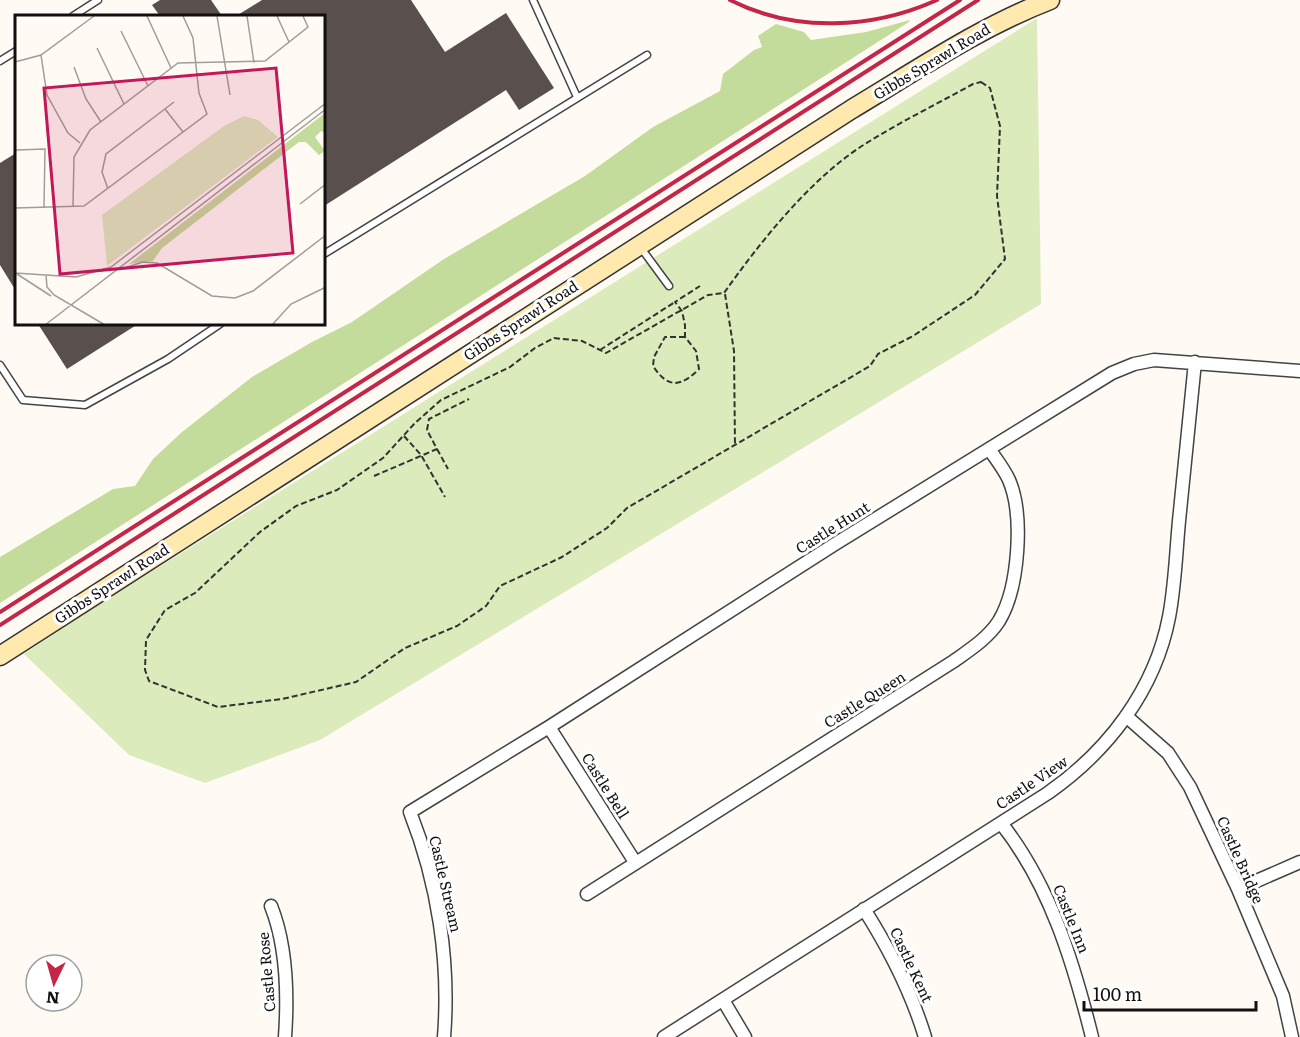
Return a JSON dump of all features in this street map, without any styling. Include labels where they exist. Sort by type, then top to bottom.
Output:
[{"type":"main road","name":"Gibbs Sprawl Road","points":[[0,656],[852,109],[963,42],[1014,14],[1050,0]]},
{"type":"street","name":"Castle Hunt","points":[[410,812],[549,727],[835,544],[1112,373],[1134,364],[1154,360],[1300,371]]},
{"type":"street","name":"Castle View","points":[[664,1037],[1048,793],[1086,763],[1107,741],[1126,716],[1155,666],[1170,615],[1195,362]]},
{"type":"street","name":"Castle Queen","points":[[587,894],[954,661],[985,638],[999,620],[1008,599],[1017,542],[1015,500],[1008,479],[989,449]]},
{"type":"street","name":"Castle Bridge","points":[[1126,716],[1168,753],[1184,775],[1238,889],[1283,996],[1292,1037]]},
{"type":"street","name":"Castle Bell","points":[[549,727],[635,862]]},
{"type":"street","name":"Castle Stream","points":[[410,812],[421,839],[442,935],[444,1037]]},
{"type":"street","name":"Castle Inn","points":[[1001,823],[1016,842],[1048,901],[1070,953],[1092,1037]]},
{"type":"street","points":[[1238,889],[1300,862]]},
{"type":"street","name":"Castle Rose","points":[[271,906],[280,932],[284,974],[285,1037]]},
{"type":"street","name":"Castle Kent","points":[[864,909],[883,938],[904,979],[925,1037]]},
{"type":"street","points":[[723,1000],[745,1037]]},
{"type":"lane","points":[[75,15],[98,0]]},
{"type":"lane","points":[[533,0],[577,97]]},
{"type":"lane","points":[[0,61],[15,52]]},
{"type":"lane","points":[[326,253],[647,55]]},
{"type":"lane","points":[[638,245],[669,286]]},
{"type":"lane","points":[[0,365],[23,400],[85,405],[168,359],[217,326]]},
{"type":"path","points":[[724,293],[708,295],[606,353],[582,341],[554,338],[535,348],[510,367],[441,400],[415,423],[383,458],[337,490],[296,506],[260,532],[195,593],[165,610],[146,640],[145,670],[149,681],[218,707],[282,699],[356,682],[405,648],[457,626],[486,606],[500,586],[562,557],[607,528],[627,508],[735,446],[870,366],[878,354],[913,336],[975,295],[1005,260],[997,196],[1000,126],[990,88],[981,82],[973,84],[864,145],[813,186],[755,251],[724,293],[734,351],[735,446]]},
{"type":"path","points":[[600,350],[700,286]]},
{"type":"path","points":[[675,302],[682,311],[685,337],[696,351],[699,369],[687,381],[677,384],[658,375],[653,366],[654,357],[665,337],[685,337]]},
{"type":"path","points":[[448,469],[427,430],[429,419],[469,399]]},
{"type":"path","points":[[404,436],[421,454],[445,497]]},
{"type":"path","points":[[374,476],[437,449]]},
{"type":"green space","points":[[1037,18],[1041,304],[320,740],[205,783],[129,755],[24,654],[95,607]]},
{"type":"green space","points":[[910,20],[0,603],[0,557],[113,489],[135,486],[153,459],[182,432],[252,377],[352,322],[444,259],[585,176],[653,127],[720,91],[723,74],[754,50],[762,47],[758,36],[776,24],[804,32],[811,40],[866,32]]},
{"type":"building","points":[[160,0],[211,0],[221,15],[159,15],[152,5]]},
{"type":"building","points":[[262,0],[411,0],[445,52],[506,13],[554,88],[519,110],[506,90],[326,205],[326,15],[238,15]]},
{"type":"building","points":[[15,154],[15,289],[0,265],[0,163]]},
{"type":"building","points":[[39,326],[135,326],[67,369]]},
{"type":"railway","points":[[730,0],[755,11],[781,18],[834,23],[887,17],[937,0]]},
{"type":"railway","points":[[0,612],[960,0]]},
{"type":"railway","points":[[0,625],[978,0]]}]
